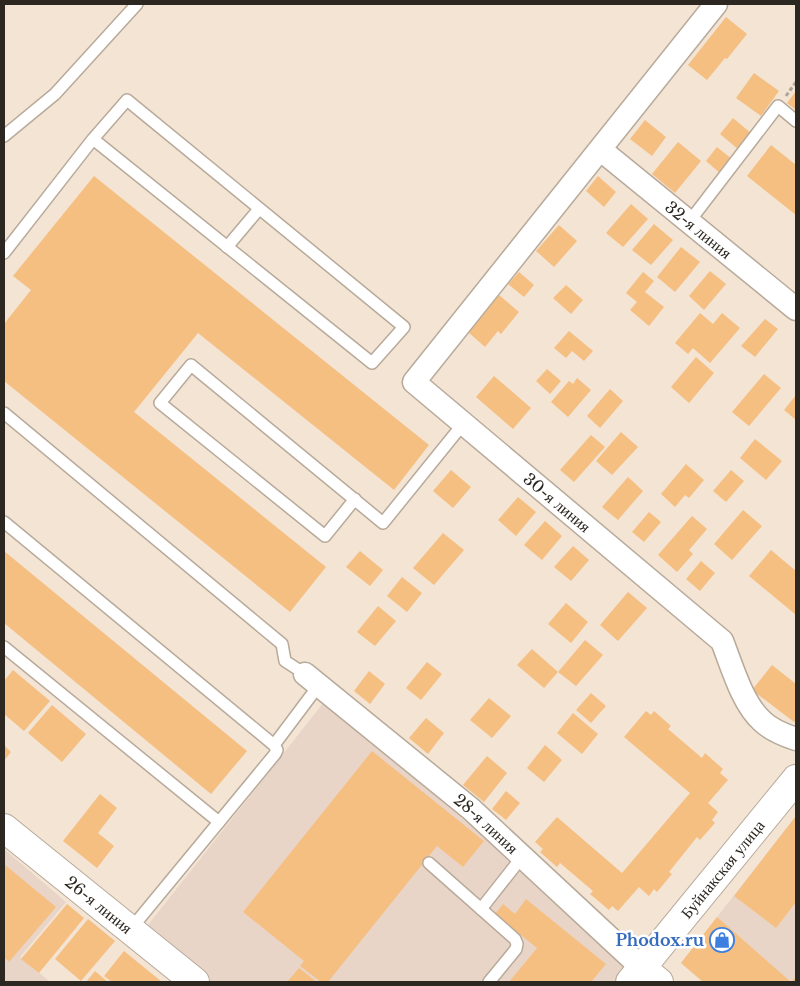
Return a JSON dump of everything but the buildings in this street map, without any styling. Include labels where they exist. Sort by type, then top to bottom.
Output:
[{"type":"street","points":[[601,150],[716,4]]},
{"type":"street","name":"32-я линия","points":[[601,150],[796,309]]},
{"type":"street","name":"30-я линия","points":[[601,150],[510,260],[414,382],[722,641],[748,702],[762,721],[782,734],[796,739]]},
{"type":"street","name":"28-я линия","points":[[312,679],[471,809],[644,977]]},
{"type":"street","name":"Буйнакская улица","points":[[644,977],[796,780]]},
{"type":"street","name":"26-я линия","points":[[4,828],[195,982]]},
{"type":"lane","points":[[4,136],[55,94],[137,4]]},
{"type":"lane","points":[[4,253],[93,139],[127,100],[404,327],[372,363],[93,139]]},
{"type":"lane","points":[[689,222],[778,106],[796,121]]},
{"type":"lane","points":[[227,247],[259,209]]},
{"type":"lane","points":[[354,500],[325,536],[160,403],[191,365],[384,523],[463,424]]},
{"type":"lane","points":[[4,413],[282,644],[285,662],[312,679],[274,745]]},
{"type":"lane","points":[[4,522],[274,745],[277,750],[130,930]]},
{"type":"lane","points":[[4,647],[219,822]]},
{"type":"lane","points":[[481,909],[522,857]]},
{"type":"lane","points":[[429,863],[518,944],[489,982]]},
{"type":"shaded area","points":[[324,702],[620,952],[627,967],[619,982],[208,982],[144,930]]},
{"type":"shaded area","points":[[796,816],[796,982],[703,982],[681,963]]},
{"type":"shaded area","points":[[4,849],[66,902],[20,957],[48,982],[4,982]]},
{"type":"place","name":"Phodox.ru","points":[[722,940]]}]
